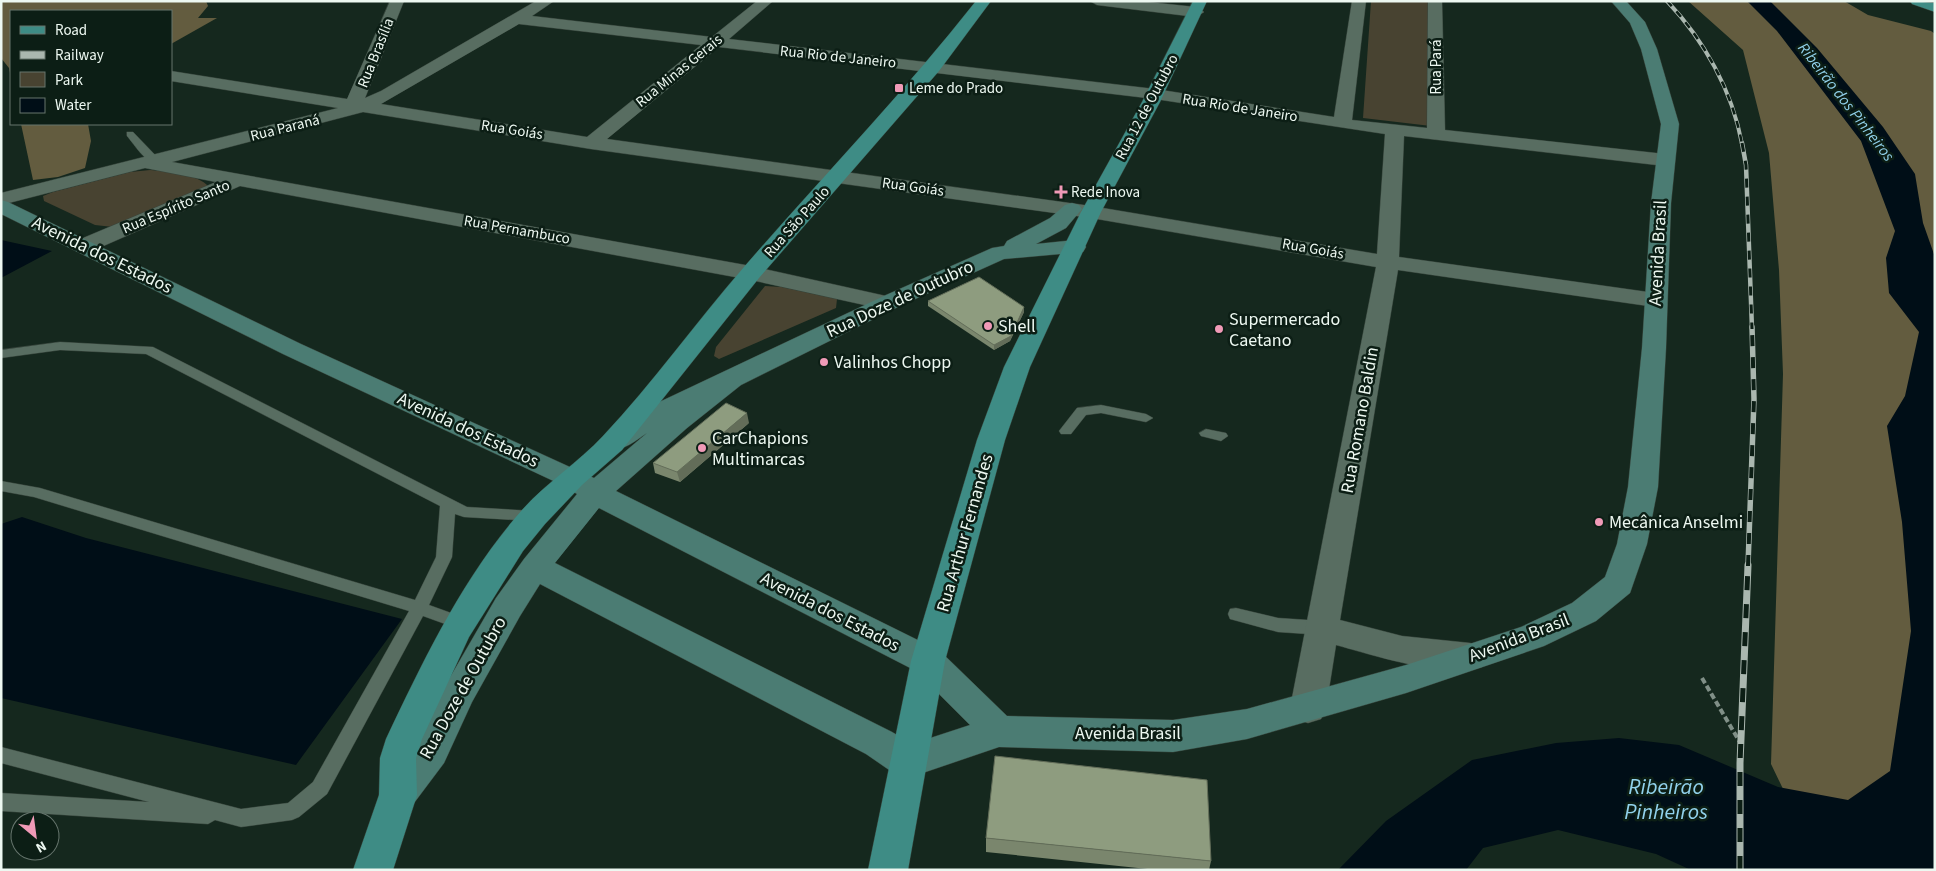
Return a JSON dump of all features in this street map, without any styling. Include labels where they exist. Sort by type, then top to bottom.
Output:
[{"type":"main road","name":"Rua São Paulo","points":[[612,444],[751,273],[933,67],[984,1]]},
{"type":"main road","name":"Avenida Brasil","points":[[908,762],[999,731],[1174,736],[1247,724],[1406,679],[1532,637],[1584,612],[1619,584],[1632,544],[1643,487],[1654,348],[1655,300],[1665,160],[1670,124],[1661,85],[1637,22],[1618,1]]},
{"type":"main road","points":[[1917,1],[1935,8]]},
{"type":"main road","name":"Rua 12 de Outubro","points":[[1082,211],[1155,94],[1198,6]]},
{"type":"main road","name":"Avenida dos Estados","points":[[4,199],[84,246],[292,349],[583,486],[928,661]]},
{"type":"main road","points":[[1000,253],[1082,211]]},
{"type":"main road","name":"Rua Arthur Fernandes","points":[[888,870],[928,661],[991,440],[1017,367],[1075,247],[1082,211]]},
{"type":"main road","name":"Rua Doze de Outubro","points":[[398,795],[431,752],[456,696],[508,607],[535,567],[583,486],[612,444],[662,411],[887,303],[1000,253],[1075,247]]},
{"type":"main road","name":"Rua Doze de Outubro","points":[[398,795],[398,758],[404,740],[459,623],[512,543],[534,516],[583,486],[678,422],[732,379]]},
{"type":"main road","points":[[535,567],[879,743],[908,762]]},
{"type":"main road","points":[[928,661],[999,731]]},
{"type":"main road","points":[[373,870],[398,795]]},
{"type":"street","name":"Rua Brasília","points":[[359,105],[397,1]]},
{"type":"street","name":"Rua Paraná","points":[[4,199],[152,162],[359,105],[547,1]]},
{"type":"street","name":"Rua Minas Gerais","points":[[592,143],[766,1]]},
{"type":"street","points":[[1097,1],[1198,6]]},
{"type":"street","points":[[1342,124],[1360,1]]},
{"type":"street","name":"Rua Pará","points":[[1435,1],[1436,134]]},
{"type":"street","name":"Rua Rio de Janeiro","points":[[517,19],[712,44],[933,67],[1155,94],[1342,124],[1665,160]]},
{"type":"street","name":"Rua Goiás","points":[[172,76],[592,143],[1082,211],[1388,262],[1655,300]]},
{"type":"street","name":"Rua Romano Baldin","points":[[1308,708],[1388,262],[1395,130]]},
{"type":"street","name":"Rua Pernambuco","points":[[152,162],[239,180],[751,273],[887,303]]},
{"type":"street","name":"Rua Espírito Santo","points":[[84,246],[239,180]]},
{"type":"street","points":[[1323,628],[1402,650],[1470,657]]},
{"type":"lane","points":[[130,134],[152,162]]},
{"type":"lane","points":[[1,354],[60,346],[149,350],[464,512],[534,516]]},
{"type":"lane","points":[[1066,431],[1082,411],[1101,409],[1146,418]]},
{"type":"lane","points":[[1206,433],[1221,436]]},
{"type":"lane","points":[[1,486],[35,492],[419,608],[459,623]]},
{"type":"lane","points":[[1,802],[241,818],[292,811],[320,788],[419,608],[444,557],[448,503]]},
{"type":"lane","points":[[1236,614],[1278,625],[1323,628]]},
{"type":"lane","points":[[1,755],[241,818]]},
{"type":"path","points":[[1702,678],[1741,744],[1740,870]]},
{"type":"green space","points":[[1371,1],[1433,1],[1431,126],[1363,118]]},
{"type":"green space","points":[[150,170],[190,176],[204,182],[209,187],[113,227],[95,225],[44,201],[43,196],[53,192],[130,172]]},
{"type":"green space","points":[[765,286],[782,287],[837,299],[836,308],[719,359],[714,356],[716,347]]},
{"type":"shaded area","points":[[1,1],[206,1],[208,6],[198,18],[217,18],[172,43],[172,10],[10,10],[10,73],[9,68],[1,58]]},
{"type":"shaded area","points":[[1688,1],[1844,1],[1868,15],[1931,31],[1935,34],[1935,870],[1822,870],[1771,764],[1783,374],[1779,270],[1769,153],[1743,50]]},
{"type":"shaded area","points":[[21,125],[88,125],[91,141],[85,168],[58,177],[33,180]]},
{"type":"water","name":"Ribeirão Pinheiros","points":[[1747,1],[1770,1],[1817,48],[1883,127],[1915,174],[1923,223],[1935,257],[1935,870],[1691,870],[1656,854],[1558,830],[1483,848],[1466,870],[1338,870],[1386,821],[1472,760],[1556,743],[1619,738],[1679,745],[1778,787],[1848,800],[1890,771],[1911,631],[1902,522],[1887,426],[1905,396],[1919,332],[1889,293],[1886,258],[1895,231],[1861,141],[1777,31]]},
{"type":"water","points":[[1,240],[52,251],[1,278]]},
{"type":"water","points":[[22,517],[86,538],[402,619],[296,765],[1,698],[1,524]]},
{"type":"building","name":"Shell","points":[[979,277],[1024,307],[1011,336],[994,345],[928,301]]},
{"type":"building","points":[[726,403],[747,413],[677,472],[653,463]]},
{"type":"building","points":[[995,756],[1207,780],[1211,861],[986,838]]},
{"type":"railway","points":[[1667,1],[1693,32],[1715,67],[1731,104],[1742,144]]},
{"type":"railway","points":[[1742,143],[1746,165],[1752,329]]},
{"type":"railway","points":[[1748,566],[1754,399],[1752,327]]},
{"type":"railway","points":[[1740,870],[1740,763],[1748,565]]},
{"type":"place","name":"Leme do Prado","points":[[899,88]]},
{"type":"place","name":"Rede Inova","points":[[1061,192]]},
{"type":"place","name":"Shell","points":[[988,326]]},
{"type":"place","name":"Supermercado Caetano","points":[[1219,329]]},
{"type":"place","name":"Valinhos Chopp","points":[[824,362]]},
{"type":"place","name":"CarChapions Multimarcas","points":[[702,448]]},
{"type":"place","name":"Mecânica Anselmi","points":[[1599,522]]},
{"type":"water label","name":"Ribeirão dos Pinheiros","points":[[1846,102]]}]
